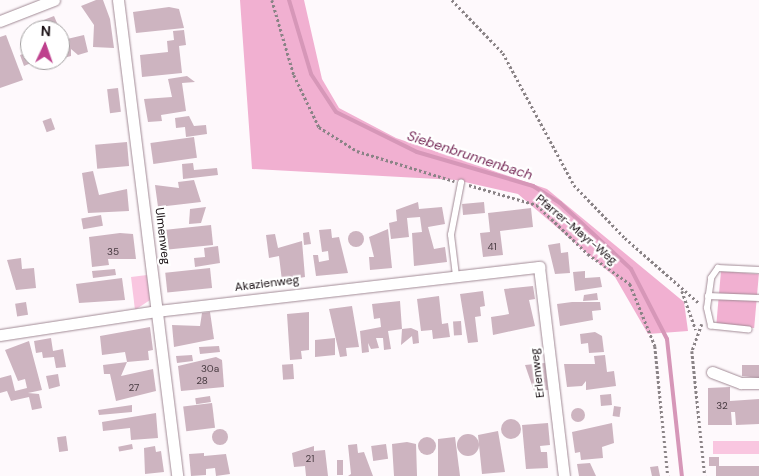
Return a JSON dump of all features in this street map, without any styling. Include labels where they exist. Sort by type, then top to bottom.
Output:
[{"type":"street","points":[[0,20],[54,0]]},
{"type":"street","name":"Ulmenweg","points":[[118,0],[177,476]]},
{"type":"street","name":"Akazienweg","points":[[0,335],[157,311],[539,267]]},
{"type":"street","name":"Erlenweg","points":[[539,267],[564,476]]},
{"type":"street","points":[[712,372],[741,383],[759,383]]},
{"type":"lane","points":[[456,276],[452,235],[461,183]]},
{"type":"lane","points":[[750,330],[715,330],[707,318],[708,296],[718,268],[759,270]]},
{"type":"lane","points":[[708,296],[759,298]]},
{"type":"path","name":"Pfarrer-Mayr-Weg","points":[[272,0],[277,25],[319,127],[357,151],[537,206],[588,254],[630,284],[656,346],[668,476]]},
{"type":"path","points":[[452,0],[503,54],[574,185],[682,289],[707,308]]},
{"type":"path","points":[[682,289],[696,330],[692,351],[705,476]]},
{"type":"path","points":[[696,330],[707,318]]},
{"type":"shaded area","points":[[240,0],[304,0],[322,79],[339,108],[396,138],[547,189],[684,302],[688,331],[648,334],[615,277],[518,194],[456,180],[252,169]]},
{"type":"shaded area","points":[[721,271],[759,274],[754,328],[716,325]]},
{"type":"shaded area","points":[[147,275],[150,300],[135,310],[131,277]]},
{"type":"shaded area","points":[[713,441],[759,441],[759,454],[713,454]]},
{"type":"building","points":[[96,0],[103,0],[110,19],[114,48],[93,47],[94,25],[81,6]]},
{"type":"building","points":[[169,7],[179,9],[184,28],[136,33],[133,12]]},
{"type":"building","points":[[54,16],[56,20],[44,20]]},
{"type":"building","points":[[184,30],[186,45],[179,46],[182,73],[142,77],[140,55],[168,52],[167,41],[174,40],[173,31]]},
{"type":"building","points":[[6,35],[23,80],[0,88],[0,37]]},
{"type":"building","points":[[84,35],[88,52],[78,55],[71,49],[71,56],[70,38]]},
{"type":"building","points":[[187,76],[195,82],[182,83],[186,111],[161,115],[162,121],[148,122],[144,99],[172,97],[168,79]]},
{"type":"building","points":[[118,88],[121,112],[110,113],[107,89]]},
{"type":"building","points":[[189,116],[194,126],[206,125],[207,134],[186,137],[185,127],[176,128],[175,118]]},
{"type":"building","points":[[51,118],[55,129],[47,132],[43,121]]},
{"type":"building","points":[[194,137],[197,158],[153,164],[150,143]]},
{"type":"building","points":[[127,142],[129,166],[97,169],[95,145]]},
{"type":"building","points":[[193,163],[194,170],[217,168],[218,175],[183,179],[182,164]]},
{"type":"building","points":[[93,171],[99,195],[127,189],[129,211],[88,213],[82,173]]},
{"type":"building","points":[[194,180],[201,202],[158,207],[155,185],[179,188],[178,182]]},
{"type":"building","points":[[418,202],[419,209],[442,207],[445,224],[428,227],[434,249],[445,247],[447,262],[414,266],[412,233],[422,232],[420,217],[407,218],[409,237],[391,239],[389,223],[397,221],[396,210]]},
{"type":"building","points":[[484,202],[485,213],[463,215],[462,204]]},
{"type":"building","points":[[206,207],[201,223],[189,224],[190,209]]},
{"type":"building","points":[[531,208],[533,227],[500,231],[503,255],[483,257],[480,233],[490,232],[488,213]]},
{"type":"building","points":[[101,215],[103,226],[83,229],[81,218]]},
{"type":"building","points":[[211,225],[213,245],[163,250],[161,230]]},
{"type":"building","points":[[331,229],[332,238],[339,237],[348,273],[316,276],[313,255],[318,255],[319,262],[329,260],[328,251],[322,252],[319,230]]},
{"type":"building","points":[[388,229],[392,268],[370,270],[369,257],[374,257],[369,237]]},
{"type":"building","points":[[356,231],[364,239],[356,247],[348,239]]},
{"type":"building","points":[[309,232],[311,244],[304,245],[303,233]]},
{"type":"building","points":[[120,233],[133,234],[136,259],[108,259],[109,265],[92,267],[89,237]]},
{"type":"building","points":[[275,234],[278,248],[302,241],[305,277],[282,281],[279,256],[269,258],[266,235]]},
{"type":"building","points":[[560,243],[561,253],[568,252],[570,273],[555,274],[548,245]]},
{"type":"building","points":[[218,246],[220,263],[195,267],[194,258],[205,257],[204,248]]},
{"type":"building","points":[[21,258],[22,269],[34,268],[36,288],[16,290],[7,260]]},
{"type":"building","points":[[210,268],[212,288],[167,293],[165,273]]},
{"type":"building","points":[[115,269],[116,275],[93,278],[92,271]]},
{"type":"building","points":[[585,271],[585,278],[600,277],[602,287],[575,291],[573,272]]},
{"type":"building","points":[[122,278],[125,300],[79,303],[76,284]]},
{"type":"building","points":[[533,286],[535,299],[529,300],[535,326],[493,335],[491,317],[509,314],[504,289]]},
{"type":"building","points":[[483,291],[485,306],[480,307],[481,316],[475,317],[478,342],[468,343],[460,294]]},
{"type":"building","points":[[597,293],[598,300],[583,301],[584,295]]},
{"type":"building","points":[[439,296],[442,324],[448,323],[450,337],[433,339],[432,330],[421,331],[417,299]]},
{"type":"building","points":[[400,301],[402,329],[388,331],[391,349],[384,350],[383,338],[376,338],[379,348],[371,349],[368,343],[369,352],[362,353],[360,331],[381,327],[380,318],[374,319],[372,304]]},
{"type":"building","points":[[26,302],[28,315],[17,317],[15,304]]},
{"type":"building","points":[[600,302],[601,310],[592,311],[593,320],[560,326],[557,304]]},
{"type":"building","points":[[352,306],[359,347],[346,348],[347,356],[340,357],[329,309]]},
{"type":"building","points":[[210,312],[214,339],[174,347],[172,325],[200,326],[202,313]]},
{"type":"building","points":[[309,312],[309,350],[301,351],[302,359],[290,360],[287,314]]},
{"type":"building","points":[[461,321],[462,335],[454,336],[453,322]]},
{"type":"building","points":[[150,327],[153,350],[148,351],[149,360],[127,362],[125,352],[102,355],[100,336]]},
{"type":"building","points":[[411,328],[418,331],[419,343],[413,344],[412,336],[401,345],[402,329]]},
{"type":"building","points":[[595,332],[602,336],[604,352],[589,353],[588,343],[581,344],[580,334]]},
{"type":"building","points":[[51,338],[53,351],[63,349],[66,367],[56,368],[54,357],[43,358],[42,352],[36,353],[34,341]]},
{"type":"building","points":[[335,338],[335,355],[315,357],[315,340]]},
{"type":"building","points":[[29,341],[42,390],[28,393],[39,394],[42,408],[32,410],[29,397],[11,401],[7,391],[0,393],[0,378],[11,375],[15,391],[27,388],[25,379],[18,381],[5,350]]},
{"type":"building","points":[[219,346],[220,352],[200,354],[199,347]]},
{"type":"building","points":[[192,355],[193,361],[177,363],[176,356]]},
{"type":"building","points":[[605,355],[607,372],[614,371],[616,386],[586,390],[586,381],[582,386],[567,387],[564,364],[595,364],[594,356]]},
{"type":"building","points":[[216,357],[222,360],[224,387],[181,391],[178,366]]},
{"type":"building","points":[[127,362],[121,376],[153,369],[156,391],[116,401],[110,374],[104,374],[103,365]]},
{"type":"building","points":[[545,363],[548,390],[534,391],[525,365]]},
{"type":"building","points":[[293,364],[294,379],[283,380],[282,365]]},
{"type":"building","points":[[742,365],[759,365],[759,378],[742,376]]},
{"type":"building","points":[[58,374],[60,386],[49,389],[46,376]]},
{"type":"building","points":[[730,387],[730,401],[759,399],[759,424],[736,425],[735,412],[731,412],[732,425],[708,425],[708,388]]},
{"type":"building","points":[[611,394],[612,405],[601,406],[600,395]]},
{"type":"building","points":[[210,396],[211,402],[196,404],[195,398]]},
{"type":"building","points":[[212,403],[215,428],[186,431],[183,407]]},
{"type":"building","points":[[132,405],[132,412],[99,415],[98,410]]},
{"type":"building","points":[[614,406],[621,407],[620,417],[613,416]]},
{"type":"building","points":[[575,408],[581,408],[585,415],[581,422],[575,422],[571,418],[571,412]]},
{"type":"building","points":[[156,413],[158,438],[131,440],[130,428],[103,431],[102,422]]},
{"type":"building","points":[[507,419],[515,419],[521,425],[521,433],[515,439],[507,439],[501,433],[501,425]]},
{"type":"building","points":[[548,423],[550,445],[540,446],[541,452],[547,452],[548,468],[526,469],[522,425]]},
{"type":"building","points":[[612,423],[614,443],[602,447],[603,458],[581,460],[580,452],[575,453],[572,432]]},
{"type":"building","points":[[220,429],[226,431],[228,437],[226,443],[220,445],[214,443],[212,437],[214,431]]},
{"type":"building","points":[[498,431],[505,472],[482,474],[478,435]]},
{"type":"building","points":[[468,434],[476,437],[479,445],[476,453],[468,456],[460,453],[457,445],[460,437]]},
{"type":"building","points":[[66,436],[68,451],[59,452],[57,437]]},
{"type":"building","points":[[427,437],[433,440],[436,446],[433,452],[427,455],[421,452],[418,446],[421,440]]},
{"type":"building","points":[[455,437],[460,476],[438,476],[438,439]]},
{"type":"building","points":[[407,442],[416,444],[417,476],[394,476],[392,444]]},
{"type":"building","points":[[132,444],[133,449],[119,452],[118,447]]},
{"type":"building","points":[[357,444],[358,453],[364,452],[373,476],[348,476],[351,474],[348,445]]},
{"type":"building","points":[[386,444],[388,459],[373,461],[371,446]]},
{"type":"building","points":[[155,446],[156,452],[161,451],[164,472],[145,474],[144,448]]},
{"type":"building","points":[[314,446],[314,451],[325,450],[328,476],[306,476],[305,466],[294,467],[292,453]]},
{"type":"building","points":[[204,453],[204,456],[226,454],[230,474],[216,476],[215,468],[206,469],[206,475],[191,476],[189,454]]},
{"type":"building","points":[[709,457],[719,457],[719,466],[709,466]]},
{"type":"building","points":[[337,460],[343,460],[343,475],[337,475]]},
{"type":"building","points":[[590,463],[596,476],[579,476],[577,464]]},
{"type":"building","points":[[658,466],[660,476],[652,476],[650,467]]},
{"type":"building","points":[[716,466],[759,466],[759,476],[716,476]]},
{"type":"waterway","name":"Siebenbrunnenbach","points":[[289,0],[311,74],[336,112],[417,152],[533,186],[560,203],[631,269],[667,339],[682,476]]}]
